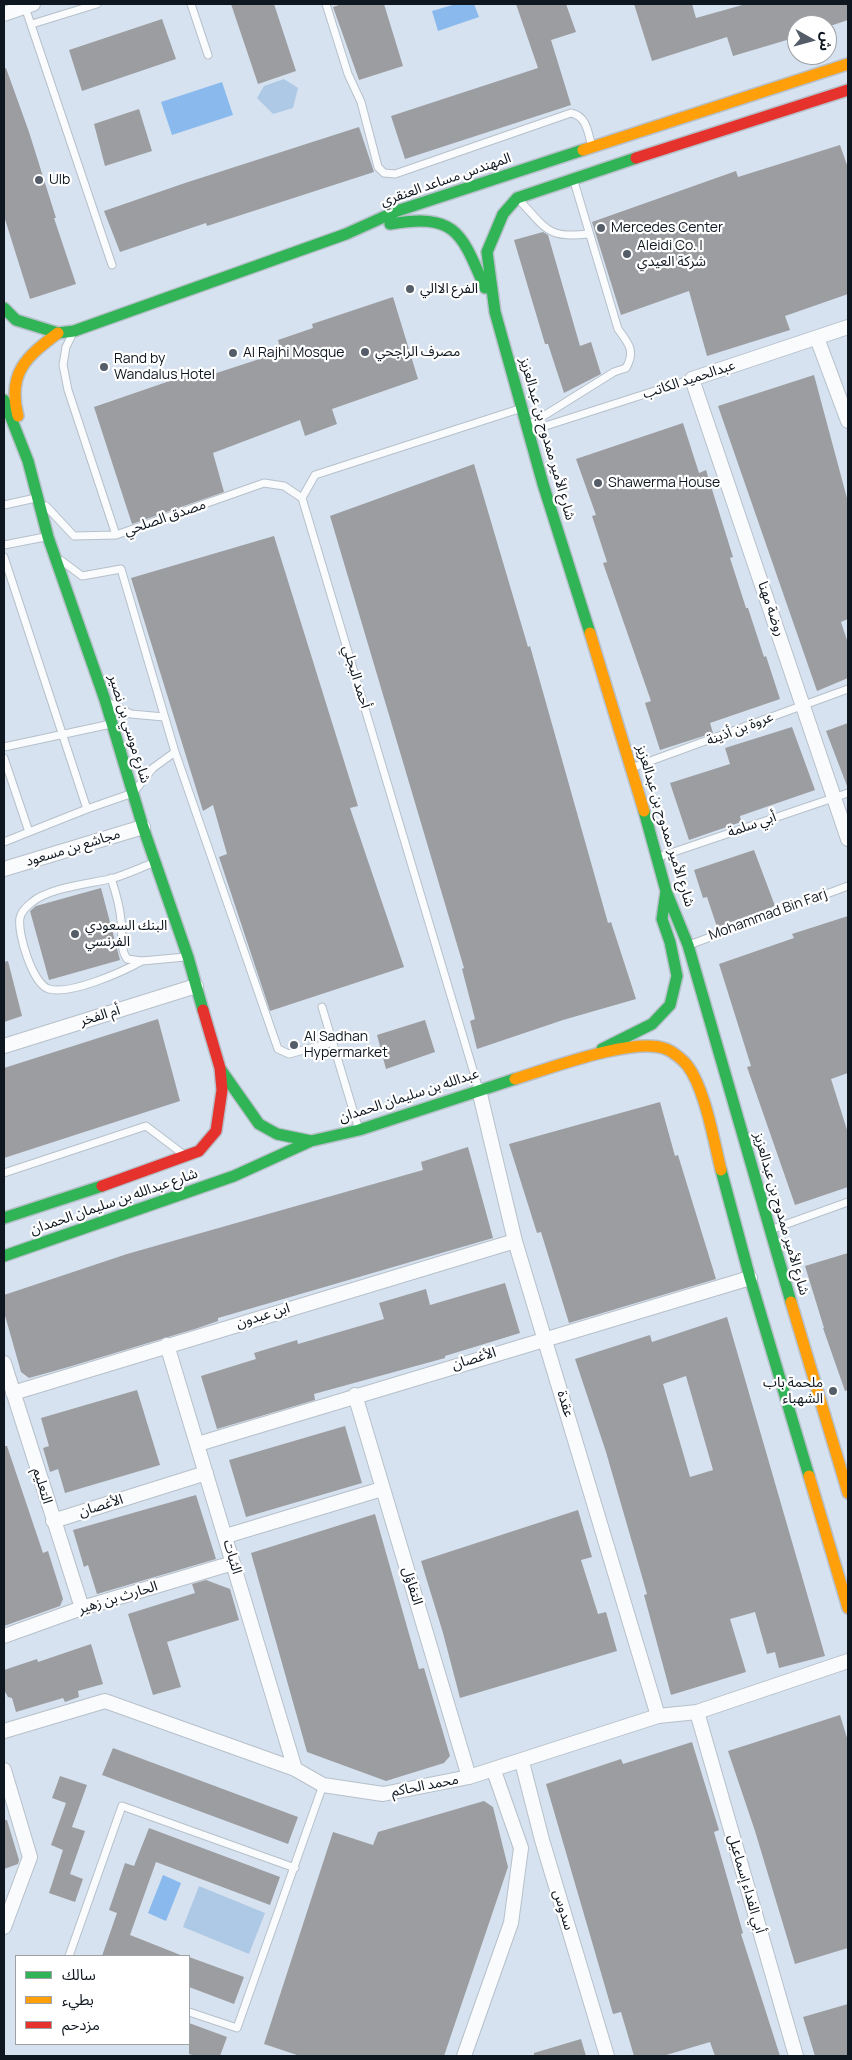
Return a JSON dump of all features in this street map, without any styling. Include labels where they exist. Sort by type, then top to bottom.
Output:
[{"type":"street","points":[[4,14],[29,5]]},
{"type":"street","name":"المهندس مساعد العنقري","points":[[4,308],[16,320],[58,333],[74,331],[346,234],[397,210],[848,64]]},
{"type":"street","points":[[517,198],[573,178],[846,93]]},
{"type":"street","name":"شارع الأمير ممدوح بن عبدالعزيز","points":[[517,198],[503,214],[487,252],[495,312],[528,429],[632,768],[666,891],[688,945],[769,1230],[848,1492]]},
{"type":"street","points":[[346,234],[415,219],[438,222],[459,233],[470,250],[495,312]]},
{"type":"street","name":"عبدالحميد الكاتب","points":[[692,379],[848,327]]},
{"type":"street","points":[[28,461],[13,402],[15,381],[19,368],[32,353],[58,333]]},
{"type":"street","points":[[817,338],[848,421]]},
{"type":"street","name":"روضة مهنا","points":[[692,379],[848,838]]},
{"type":"street","name":"شارع موسي بن نصير","points":[[4,400],[28,461],[48,537],[57,558],[105,700],[143,827],[188,957],[220,1068]]},
{"type":"street","name":"مجاشع بن مسعود","points":[[4,869],[143,827]]},
{"type":"street","points":[[596,1052],[652,1024],[670,1005],[677,976],[670,942],[662,919],[666,891]]},
{"type":"street","name":"أم الفخر","points":[[4,1046],[196,986]]},
{"type":"street","points":[[596,1052],[650,1046],[667,1049],[687,1065],[699,1087],[750,1278],[848,1608]]},
{"type":"street","name":"عبدالله بن سليمان الحمدان","points":[[234,1176],[311,1141],[359,1130],[596,1052]]},
{"type":"street","points":[[4,1218],[128,1178],[199,1151],[216,1131],[222,1090],[220,1068]]},
{"type":"street","points":[[220,1068],[259,1124],[277,1134],[311,1141]]},
{"type":"street","name":"عقدة","points":[[479,1090],[515,1240],[658,1716]]},
{"type":"street","name":"شارع عبدالله بن سليمان الحمدان","points":[[4,1256],[234,1176]]},
{"type":"street","name":"ابن عبدون","points":[[12,1393],[515,1240]]},
{"type":"street","name":"الأغصان","points":[[198,1444],[355,1395],[750,1278]]},
{"type":"street","name":"الثبات","points":[[167,1345],[296,1769]]},
{"type":"street","name":"التعليم","points":[[4,1363],[82,1608]]},
{"type":"street","name":"التفاؤل","points":[[355,1395],[469,1777]]},
{"type":"street","name":"الأغصان","points":[[53,1521],[206,1472]]},
{"type":"street","points":[[226,1536],[382,1489]]},
{"type":"street","name":"الحارث بن زهير","points":[[4,1636],[82,1608],[233,1563]]},
{"type":"street","name":"محمد الحاكم","points":[[4,1731],[105,1701],[296,1769],[323,1784],[383,1794],[494,1771],[658,1716],[697,1712],[848,1661]]},
{"type":"street","name":"أبي الفداء إسماعيل","points":[[697,1712],[796,2056]]},
{"type":"street","name":"سدوس","points":[[522,1762],[542,1840],[607,2056]]},
{"type":"street","points":[[4,1770],[30,1857],[4,1927]]},
{"type":"street","points":[[464,2056],[511,1923],[521,1848],[494,1771]]},
{"type":"lane","points":[[32,24],[97,4]]},
{"type":"lane","points":[[191,4],[208,56]]},
{"type":"lane","points":[[326,4],[348,74],[357,89],[378,166],[384,173],[395,174],[570,114],[579,114],[584,119],[592,147]]},
{"type":"lane","points":[[29,5],[32,24],[112,265]]},
{"type":"lane","points":[[528,429],[614,372],[626,368],[631,359],[629,344],[618,328],[588,234],[573,178]]},
{"type":"lane","points":[[517,198],[547,228],[557,235],[565,237],[588,234]]},
{"type":"lane","points":[[74,331],[66,347],[64,365],[68,390],[116,535]]},
{"type":"lane","name":"عبدالحميد الكاتب","points":[[528,429],[692,379]]},
{"type":"lane","points":[[302,498],[315,475],[522,408]]},
{"type":"lane","name":"مصدق الصلحي","points":[[38,497],[74,536],[116,535],[264,483],[284,486],[302,498]]},
{"type":"lane","points":[[4,505],[38,497]]},
{"type":"lane","name":"أحمد البجلي","points":[[302,498],[479,1090]]},
{"type":"lane","points":[[4,544],[48,537]]},
{"type":"lane","points":[[4,557],[87,809]]},
{"type":"lane","points":[[57,558],[82,576],[122,569],[175,752],[278,1049],[289,1054],[333,1042]]},
{"type":"lane","name":"عروة بن أذينة","points":[[632,768],[848,689]]},
{"type":"lane","points":[[105,700],[131,714],[164,717]]},
{"type":"lane","points":[[4,747],[111,724]]},
{"type":"lane","points":[[4,842],[133,793],[147,774],[175,752]]},
{"type":"lane","points":[[4,758],[29,832]]},
{"type":"lane","name":"أبي سلمة","points":[[656,858],[848,793]]},
{"type":"lane","points":[[142,961],[117,974],[60,989],[44,987],[37,981],[30,963],[20,920],[25,908],[42,896],[111,878],[156,862]]},
{"type":"lane","points":[[111,878],[118,900],[122,924],[121,950],[126,959],[142,961],[188,957]]},
{"type":"lane","name":"Mohammad Bin Farj","points":[[688,945],[848,886]]},
{"type":"lane","points":[[322,1007],[359,1130]]},
{"type":"lane","points":[[4,1173],[146,1126],[166,1139],[185,1156]]},
{"type":"lane","points":[[769,1230],[848,1202]]},
{"type":"lane","points":[[190,2012],[237,2028],[295,1868],[323,1784]]},
{"type":"lane","points":[[68,1955],[122,1806],[295,1868]]},
{"type":"shaded area","points":[[284,79],[298,88],[293,108],[273,114],[257,98],[264,86]]},
{"type":"shaded area","points":[[199,1886],[265,1913],[249,1954],[183,1927]]},
{"type":"water","points":[[456,4],[474,4],[479,17],[438,31],[432,11]]},
{"type":"water","points":[[222,82],[233,115],[172,135],[161,102]]},
{"type":"water","points":[[163,1875],[181,1883],[166,1921],[148,1913]]},
{"type":"building","points":[[231,4],[274,4],[296,71],[258,84]]},
{"type":"building","points":[[342,4],[384,4],[403,66],[359,80],[333,7]]},
{"type":"building","points":[[516,4],[566,4],[576,32],[551,40],[571,105],[405,159],[391,116],[538,68]]},
{"type":"building","points":[[634,4],[692,4],[696,18],[746,4],[848,4],[848,20],[837,24],[837,15],[787,15],[787,40],[733,56],[727,37],[652,61]]},
{"type":"building","points":[[162,19],[176,59],[82,91],[69,50]]},
{"type":"building","points":[[6,68],[29,132],[56,218],[54,218],[76,284],[30,299],[4,216],[4,69]]},
{"type":"building","points":[[139,109],[152,151],[105,166],[94,124]]},
{"type":"building","points":[[359,127],[374,172],[207,226],[206,223],[120,252],[104,211]]},
{"type":"building","points":[[840,145],[848,168],[848,294],[785,316],[790,330],[707,356],[689,291],[621,315],[592,222],[736,171],[738,177]]},
{"type":"building","points":[[543,232],[548,235],[580,346],[591,342],[601,374],[564,393],[548,344],[545,344],[514,240]]},
{"type":"building","points":[[393,297],[418,379],[332,409],[337,424],[305,436],[300,420],[213,453],[224,492],[132,524],[94,407],[190,374],[192,381],[281,352],[278,340],[313,328],[312,324]]},
{"type":"building","points":[[814,375],[848,502],[848,619],[841,622],[848,643],[848,678],[817,691],[718,406]]},
{"type":"building","points":[[683,423],[699,473],[706,470],[733,557],[730,558],[746,608],[748,608],[764,657],[766,656],[780,699],[710,723],[713,733],[660,750],[645,703],[651,701],[603,563],[607,562],[592,516],[596,515],[576,459]]},
{"type":"building","points":[[474,464],[528,647],[530,646],[608,923],[611,922],[636,999],[563,1020],[477,1049],[470,1021],[475,1019],[462,969],[464,968],[330,516]]},
{"type":"building","points":[[274,536],[358,806],[350,808],[404,967],[270,1011],[219,857],[227,854],[213,805],[203,811],[131,578]]},
{"type":"building","points":[[848,723],[848,786],[847,786],[826,731]]},
{"type":"building","points":[[792,727],[815,790],[740,816],[741,822],[689,840],[670,783],[730,764],[725,748]]},
{"type":"building","points":[[754,850],[775,906],[717,927],[707,897],[703,898],[694,870]]},
{"type":"building","name":"البنك السعودي الفرنسي","points":[[101,888],[120,960],[49,980],[30,911],[36,906]]},
{"type":"building","points":[[848,916],[848,1073],[831,1079],[848,1133],[848,1187],[795,1205],[747,1067],[751,1066],[719,964],[794,938],[792,934]]},
{"type":"building","points":[[8,961],[22,1016],[4,1022],[4,962]]},
{"type":"building","points":[[158,1019],[180,1101],[4,1158],[4,1068]]},
{"type":"building","points":[[425,1020],[435,1052],[386,1069],[377,1035]]},
{"type":"building","points":[[660,1102],[675,1156],[678,1155],[716,1279],[569,1323],[541,1232],[537,1233],[509,1144]]},
{"type":"building","points":[[468,1147],[493,1238],[218,1318],[218,1321],[198,1328],[65,1368],[29,1378],[21,1372],[4,1312],[4,1295],[127,1254],[423,1170],[421,1162]]},
{"type":"building","points":[[848,1253],[848,1390],[845,1391],[823,1328],[805,1266]]},
{"type":"building","points":[[505,1283],[520,1333],[445,1356],[445,1358],[314,1394],[315,1400],[217,1429],[201,1376],[256,1359],[254,1353],[297,1340],[298,1344],[384,1319],[379,1303],[426,1289],[430,1305]]},
{"type":"building","points":[[727,1317],[825,1656],[779,1668],[775,1652],[767,1654],[755,1612],[730,1619],[746,1672],[671,1695],[644,1595],[647,1594],[606,1452],[575,1359],[650,1335],[652,1342]],"holes":[[[686,1376],[713,1470],[690,1477],[663,1384]]]},
{"type":"building","points":[[137,1390],[160,1465],[65,1493],[58,1469],[50,1472],[43,1448],[49,1446],[41,1418]]},
{"type":"building","points":[[345,1426],[362,1483],[246,1517],[229,1460]]},
{"type":"building","points":[[4,1446],[7,1446],[43,1553],[48,1551],[63,1599],[60,1606],[4,1626]]},
{"type":"building","points":[[196,1495],[216,1559],[97,1594],[88,1565],[84,1567],[73,1530]]},
{"type":"building","points":[[578,1510],[592,1557],[581,1560],[598,1614],[606,1612],[617,1651],[460,1698],[421,1561]]},
{"type":"building","points":[[375,1514],[419,1669],[424,1668],[450,1756],[444,1763],[386,1781],[307,1752],[251,1553]]},
{"type":"building","points":[[206,1580],[230,1589],[239,1620],[167,1642],[181,1687],[153,1695],[128,1614],[195,1593],[192,1584]]},
{"type":"building","points":[[91,1644],[103,1684],[78,1691],[79,1697],[65,1702],[63,1698],[16,1712],[12,1698],[8,1697],[4,1690],[4,1670],[37,1659],[38,1662]]},
{"type":"building","points":[[840,1715],[848,1741],[848,1948],[795,1964],[755,1831],[728,1751]]},
{"type":"building","points":[[692,1742],[719,1830],[714,1832],[743,1933],[741,1934],[780,2056],[715,2056],[710,2042],[663,2056],[634,2056],[621,2012],[613,2014],[546,1784],[621,1759],[623,1764]]},
{"type":"building","points":[[113,1748],[298,1817],[288,1844],[102,1775]]},
{"type":"building","points":[[60,1776],[87,1785],[72,1827],[85,1831],[70,1874],[83,1879],[75,1902],[49,1893],[63,1850],[51,1845],[66,1803],[52,1798]]},
{"type":"building","points":[[484,1801],[493,1807],[508,1867],[444,2056],[300,2056],[264,2044],[333,1832],[373,1845],[378,1832]]},
{"type":"building","points":[[4,1820],[7,1820],[19,1860],[18,1864],[4,1869]]},
{"type":"building","points":[[149,1828],[280,1877],[270,1905],[156,1862],[130,1935],[180,1955],[102,1955],[117,1913],[109,1910],[125,1863],[134,1866]]},
{"type":"building","points":[[190,1957],[244,1977],[234,2004],[190,1987]]},
{"type":"building","points":[[848,2004],[848,2056],[815,2056],[803,2017]]},
{"type":"building","points":[[190,2023],[227,2037],[220,2056],[195,2056],[189,2054]]},
{"type":"building","points":[[581,2039],[586,2056],[534,2056],[534,2053]]},
{"type":"traffic: fast","points":[[4,308],[16,320],[58,333],[74,331],[346,234],[397,211],[583,150]]},
{"type":"traffic: fast","points":[[590,633],[543,484],[495,312],[487,252],[503,214],[517,198],[636,158]]},
{"type":"traffic: fast","points":[[390,224],[429,221],[443,225],[453,231],[462,240],[485,288]]},
{"type":"traffic: fast","points":[[4,400],[28,461],[48,537],[105,700],[143,827],[188,957],[203,1010]]},
{"type":"traffic: fast","points":[[644,811],[666,891],[688,945],[791,1302]]},
{"type":"traffic: fast","points":[[602,1049],[652,1024],[670,1005],[677,976],[670,942],[662,919],[666,891]]},
{"type":"traffic: fast","points":[[221,1070],[259,1124],[277,1134],[311,1141]]},
{"type":"traffic: fast","points":[[4,1256],[234,1176],[311,1141],[359,1130],[515,1079]]},
{"type":"traffic: fast","points":[[721,1170],[750,1278],[809,1476]]},
{"type":"traffic: fast","points":[[4,1218],[102,1186]]},
{"type":"traffic: slow","points":[[583,150],[848,64]]},
{"type":"traffic: slow","points":[[18,416],[15,401],[17,377],[28,358],[58,333]]},
{"type":"traffic: slow","points":[[590,633],[644,811]]},
{"type":"traffic: slow","points":[[515,1079],[613,1050],[652,1046],[666,1049],[687,1065],[699,1087],[721,1170]]},
{"type":"traffic: slow","points":[[791,1302],[848,1493]]},
{"type":"traffic: slow","points":[[809,1476],[848,1608]]},
{"type":"traffic: jam","points":[[636,158],[848,90]]},
{"type":"traffic: jam","points":[[102,1186],[199,1151],[216,1131],[222,1090],[220,1068],[203,1010]]},
{"type":"place","name":"Ulb","points":[[39,180]]},
{"type":"place","name":"Mercedes Center","points":[[601,228]]},
{"type":"place","name":"Aleidi Co. | شركة العيدي","points":[[627,254]]},
{"type":"place","name":"الفرع الاالي","points":[[410,289]]},
{"type":"place","name":"مصرف الراجحي","points":[[365,352]]},
{"type":"place","name":"Al Rajhi Mosque","points":[[233,353]]},
{"type":"place","name":"Rand by Wandalus Hotel","points":[[104,367]]},
{"type":"place","name":"Shawerma House","points":[[598,483]]},
{"type":"place","name":"البنك السعودي الفرنسي","points":[[75,934]]},
{"type":"place","name":"Al Sadhan Hypermarket","points":[[294,1045]]},
{"type":"place","name":"ملحمة باب الشهباء","points":[[833,1391]]}]
